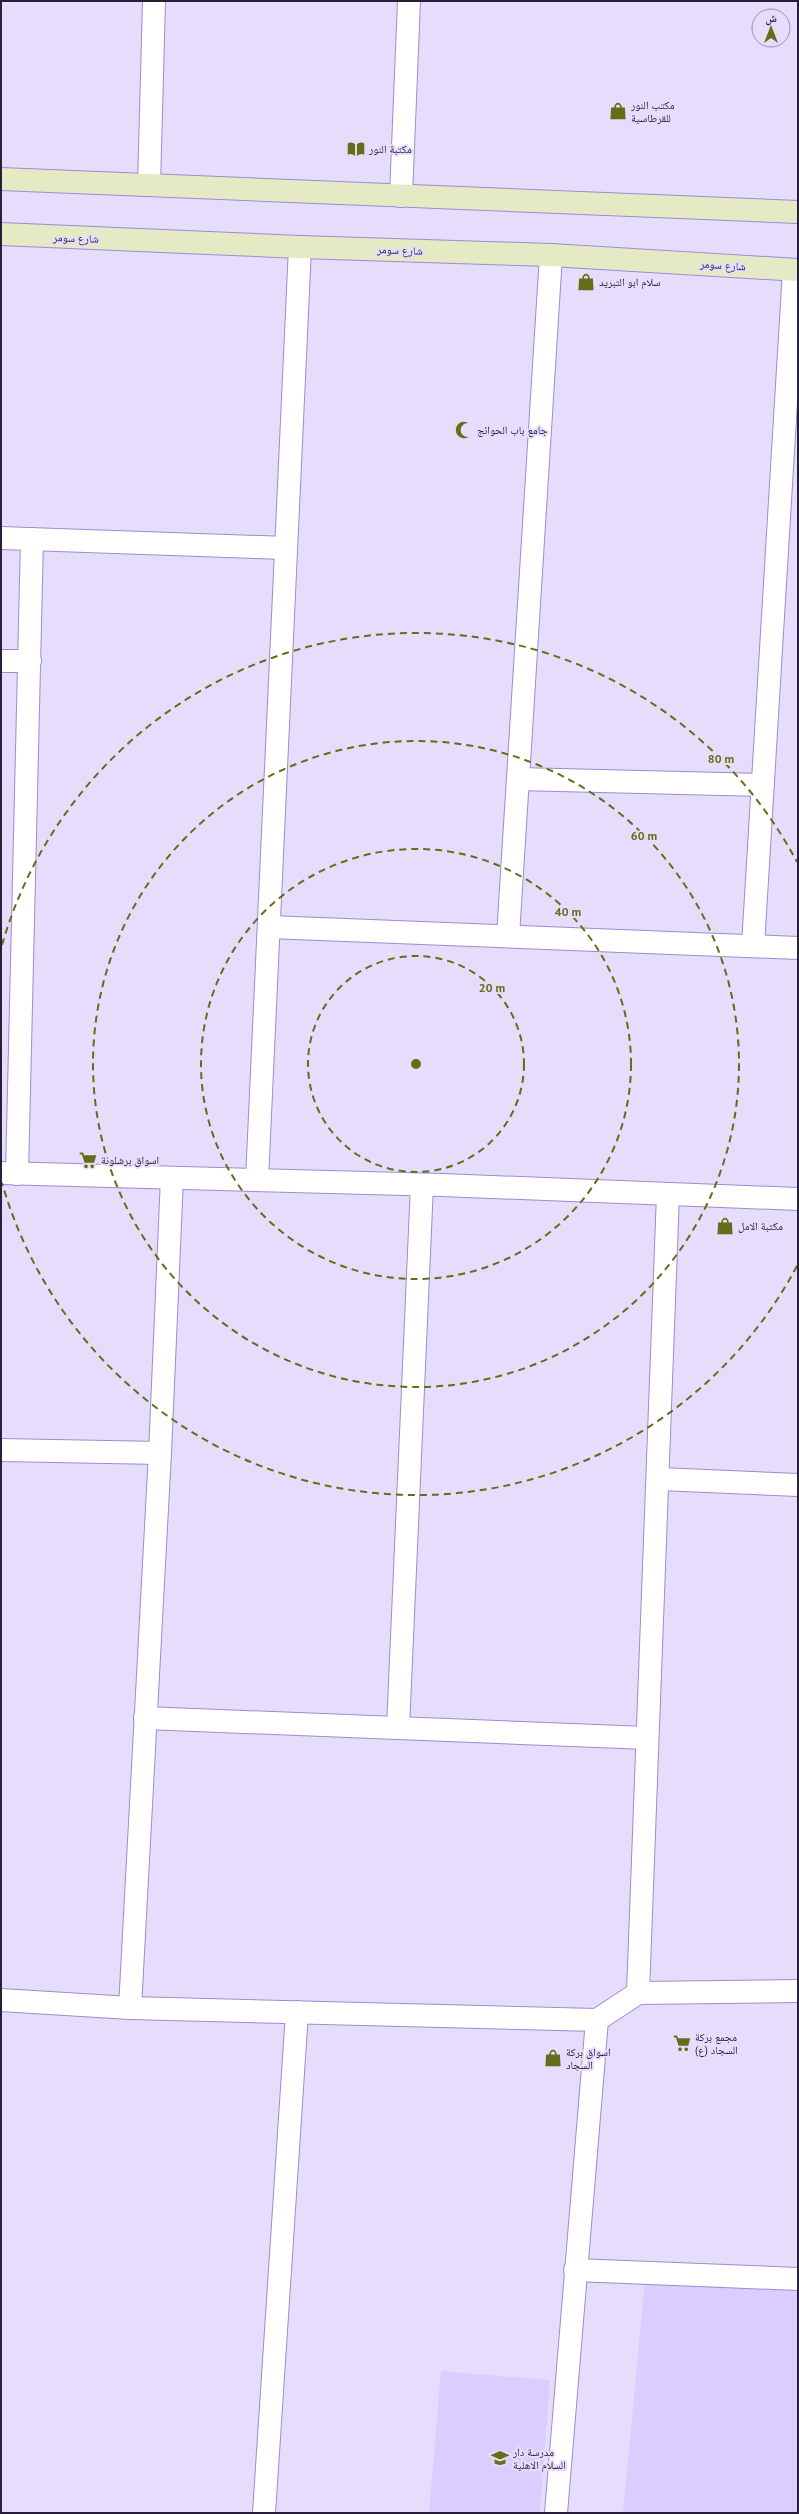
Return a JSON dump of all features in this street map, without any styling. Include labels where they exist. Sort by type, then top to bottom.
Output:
[{"type":"main road","points":[[1,179],[798,212]]},
{"type":"main road","name":"شارع سومر","points":[[1,234],[300,248],[551,255],[796,270]]},
{"type":"street","points":[[149,185],[154,1]]},
{"type":"street","points":[[401,196],[409,1]]},
{"type":"street","points":[[257,1180],[300,248]]},
{"type":"street","points":[[508,936],[551,255]]},
{"type":"street","points":[[753,946],[796,270]]},
{"type":"street","points":[[1,538],[286,548]]},
{"type":"street","points":[[32,539],[30,661],[9,1174],[422,1185],[798,1200]]},
{"type":"street","points":[[1,661],[30,661]]},
{"type":"street","points":[[518,779],[763,785]]},
{"type":"street","points":[[269,927],[798,948]]},
{"type":"street","points":[[130,2008],[160,1453],[172,1178]]},
{"type":"street","points":[[398,1728],[422,1185]]},
{"type":"street","points":[[638,1993],[647,1738],[660,1479],[668,1194]]},
{"type":"street","points":[[1,1456],[160,1453]]},
{"type":"street","points":[[660,1479],[798,1485]]},
{"type":"street","points":[[145,1718],[647,1738]]},
{"type":"street","points":[[1,2000],[130,2008],[597,2020],[638,1993],[798,1991]]},
{"type":"street","points":[[264,2513],[297,2012]]},
{"type":"street","points":[[556,2513],[575,2270],[597,2020]]},
{"type":"street","points":[[575,2270],[798,2279]]},
{"type":"shaded area","points":[[645,2280],[798,2289],[798,2513],[623,2513]]},
{"type":"shaded area","points":[[441,2371],[550,2380],[540,2513],[429,2513]]},
{"type":"place","name":"مكتب النور للقرطاسية","points":[[618,111]]},
{"type":"place","name":"مكتبة النور","points":[[356,149]]},
{"type":"place","name":"سلام ابو التبريد","points":[[586,282]]},
{"type":"place","name":"جامع باب الحوائج","points":[[464,430]]},
{"type":"place","name":"اسواق برشلونة","points":[[88,1160]]},
{"type":"place","name":"مكتبة الامل","points":[[725,1226]]},
{"type":"place","name":"مجمع بركة السجاد (ع)","points":[[682,2043]]},
{"type":"place","name":"اسواق بركة السجاد","points":[[553,2058]]},
{"type":"place","name":"مدرسة دار السلام الاهلية","points":[[500,2458]]}]
